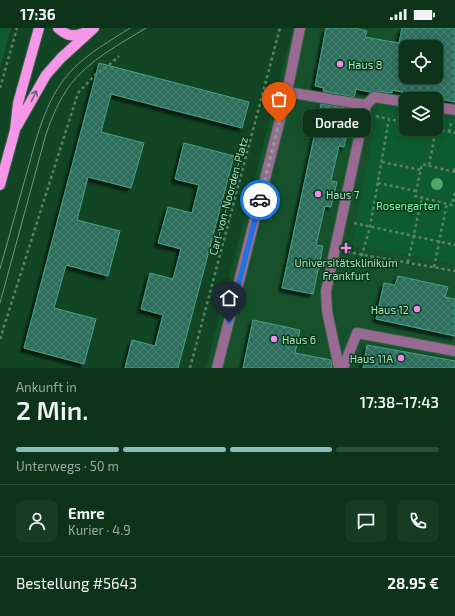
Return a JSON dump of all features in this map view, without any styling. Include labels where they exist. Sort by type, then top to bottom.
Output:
[{"type":"main road","points":[[0,185],[15,130],[18,103],[39,28]]},
{"type":"main road","points":[[58,28],[69,36],[74,36],[92,29]]},
{"type":"main road","points":[[15,130],[46,75],[61,58],[92,29]]},
{"type":"lane","points":[[217,368],[287,92],[300,28]]},
{"type":"lane","points":[[287,92],[366,105]]},
{"type":"lane","points":[[339,368],[327,311],[326,291],[366,105],[374,97],[399,101]]},
{"type":"lane","points":[[443,108],[455,110]]},
{"type":"lane","points":[[344,368],[357,333],[455,351]]},
{"type":"path","points":[[0,88],[17,28]]},
{"type":"path","name":"Carl-von-Noorden-Platz","points":[[190,368],[280,28]]},
{"type":"path","points":[[0,339],[78,93],[96,74],[119,56]]},
{"type":"path","points":[[381,117],[399,121]]},
{"type":"path","points":[[360,262],[370,227],[389,119]]},
{"type":"path","points":[[443,130],[455,133]]},
{"type":"path","points":[[429,165],[435,136]]},
{"type":"path","points":[[382,162],[421,170]]},
{"type":"path","points":[[455,166],[454,172],[422,164],[415,196],[452,204],[455,191]]},
{"type":"path","points":[[378,183],[416,191]]},
{"type":"path","points":[[408,262],[422,197]]},
{"type":"path","points":[[434,267],[447,203]]},
{"type":"path","points":[[370,227],[455,245]]},
{"type":"path","points":[[335,250],[455,271]]},
{"type":"shaded area","name":"Universitätsklinikum Frankfurt","points":[[293,28],[455,28],[455,368],[206,368]]},
{"type":"green space","points":[[0,28],[11,28],[0,69]]},
{"type":"green space","name":"Rosengarten","points":[[379,104],[399,108],[399,136],[443,136],[443,116],[455,119],[455,264],[352,245]]},
{"type":"building","points":[[326,28],[355,28],[367,31],[365,37],[399,43],[399,84],[443,84],[443,40],[400,40],[402,28],[455,28],[455,102],[443,100],[443,92],[402,92],[392,90],[392,93],[375,91],[370,92],[356,89],[354,97],[323,91],[324,88],[315,86]]},
{"type":"building","points":[[99,63],[249,102],[242,128],[111,94],[101,132],[144,143],[131,188],[88,177],[77,220],[120,231],[108,276],[66,265],[54,308],[96,319],[84,364],[24,348]]},
{"type":"building","name":"Haus 7","points":[[321,104],[352,109],[344,147],[339,146],[331,181],[337,182],[331,207],[325,206],[316,245],[323,246],[313,294],[282,288]]},
{"type":"building","points":[[184,143],[234,156],[178,368],[125,368],[132,340],[155,346],[163,315],[141,309],[150,273],[173,279],[181,249],[158,243],[168,207],[192,213],[199,185],[175,179]]},
{"type":"building","name":"Haus 12","points":[[398,276],[448,287],[445,297],[455,299],[455,336],[376,319],[384,283],[395,285]]},
{"type":"building","name":"Haus 6","points":[[253,320],[300,330],[295,353],[331,360],[332,368],[243,368]]},
{"type":"building","name":"Haus 11A","points":[[367,345],[455,361],[455,368],[363,368]]},
{"type":"tram line","points":[[0,269],[37,136],[47,108],[54,95],[71,71],[99,48],[130,28]]},
{"type":"tram line","points":[[0,303],[46,134],[59,103],[70,85],[86,68],[105,53],[146,28]]},
{"type":"way so far","points":[[260,200],[279,123]]},
{"type":"place","name":"Haus 8","points":[[340,64]]},
{"type":"place","name":"Dorade","points":[[279,123]]},
{"type":"place","name":"Haus 7","points":[[318,194]]},
{"type":"place","name":"Universitätsklinikum Frankfurt","points":[[346,248]]},
{"type":"place","name":"Haus 12","points":[[417,309]]},
{"type":"place","name":"Haus 6","points":[[274,339]]},
{"type":"place","name":"Haus 11A","points":[[401,358]]},
{"type":"route","points":[[229,322],[260,200]]}]
